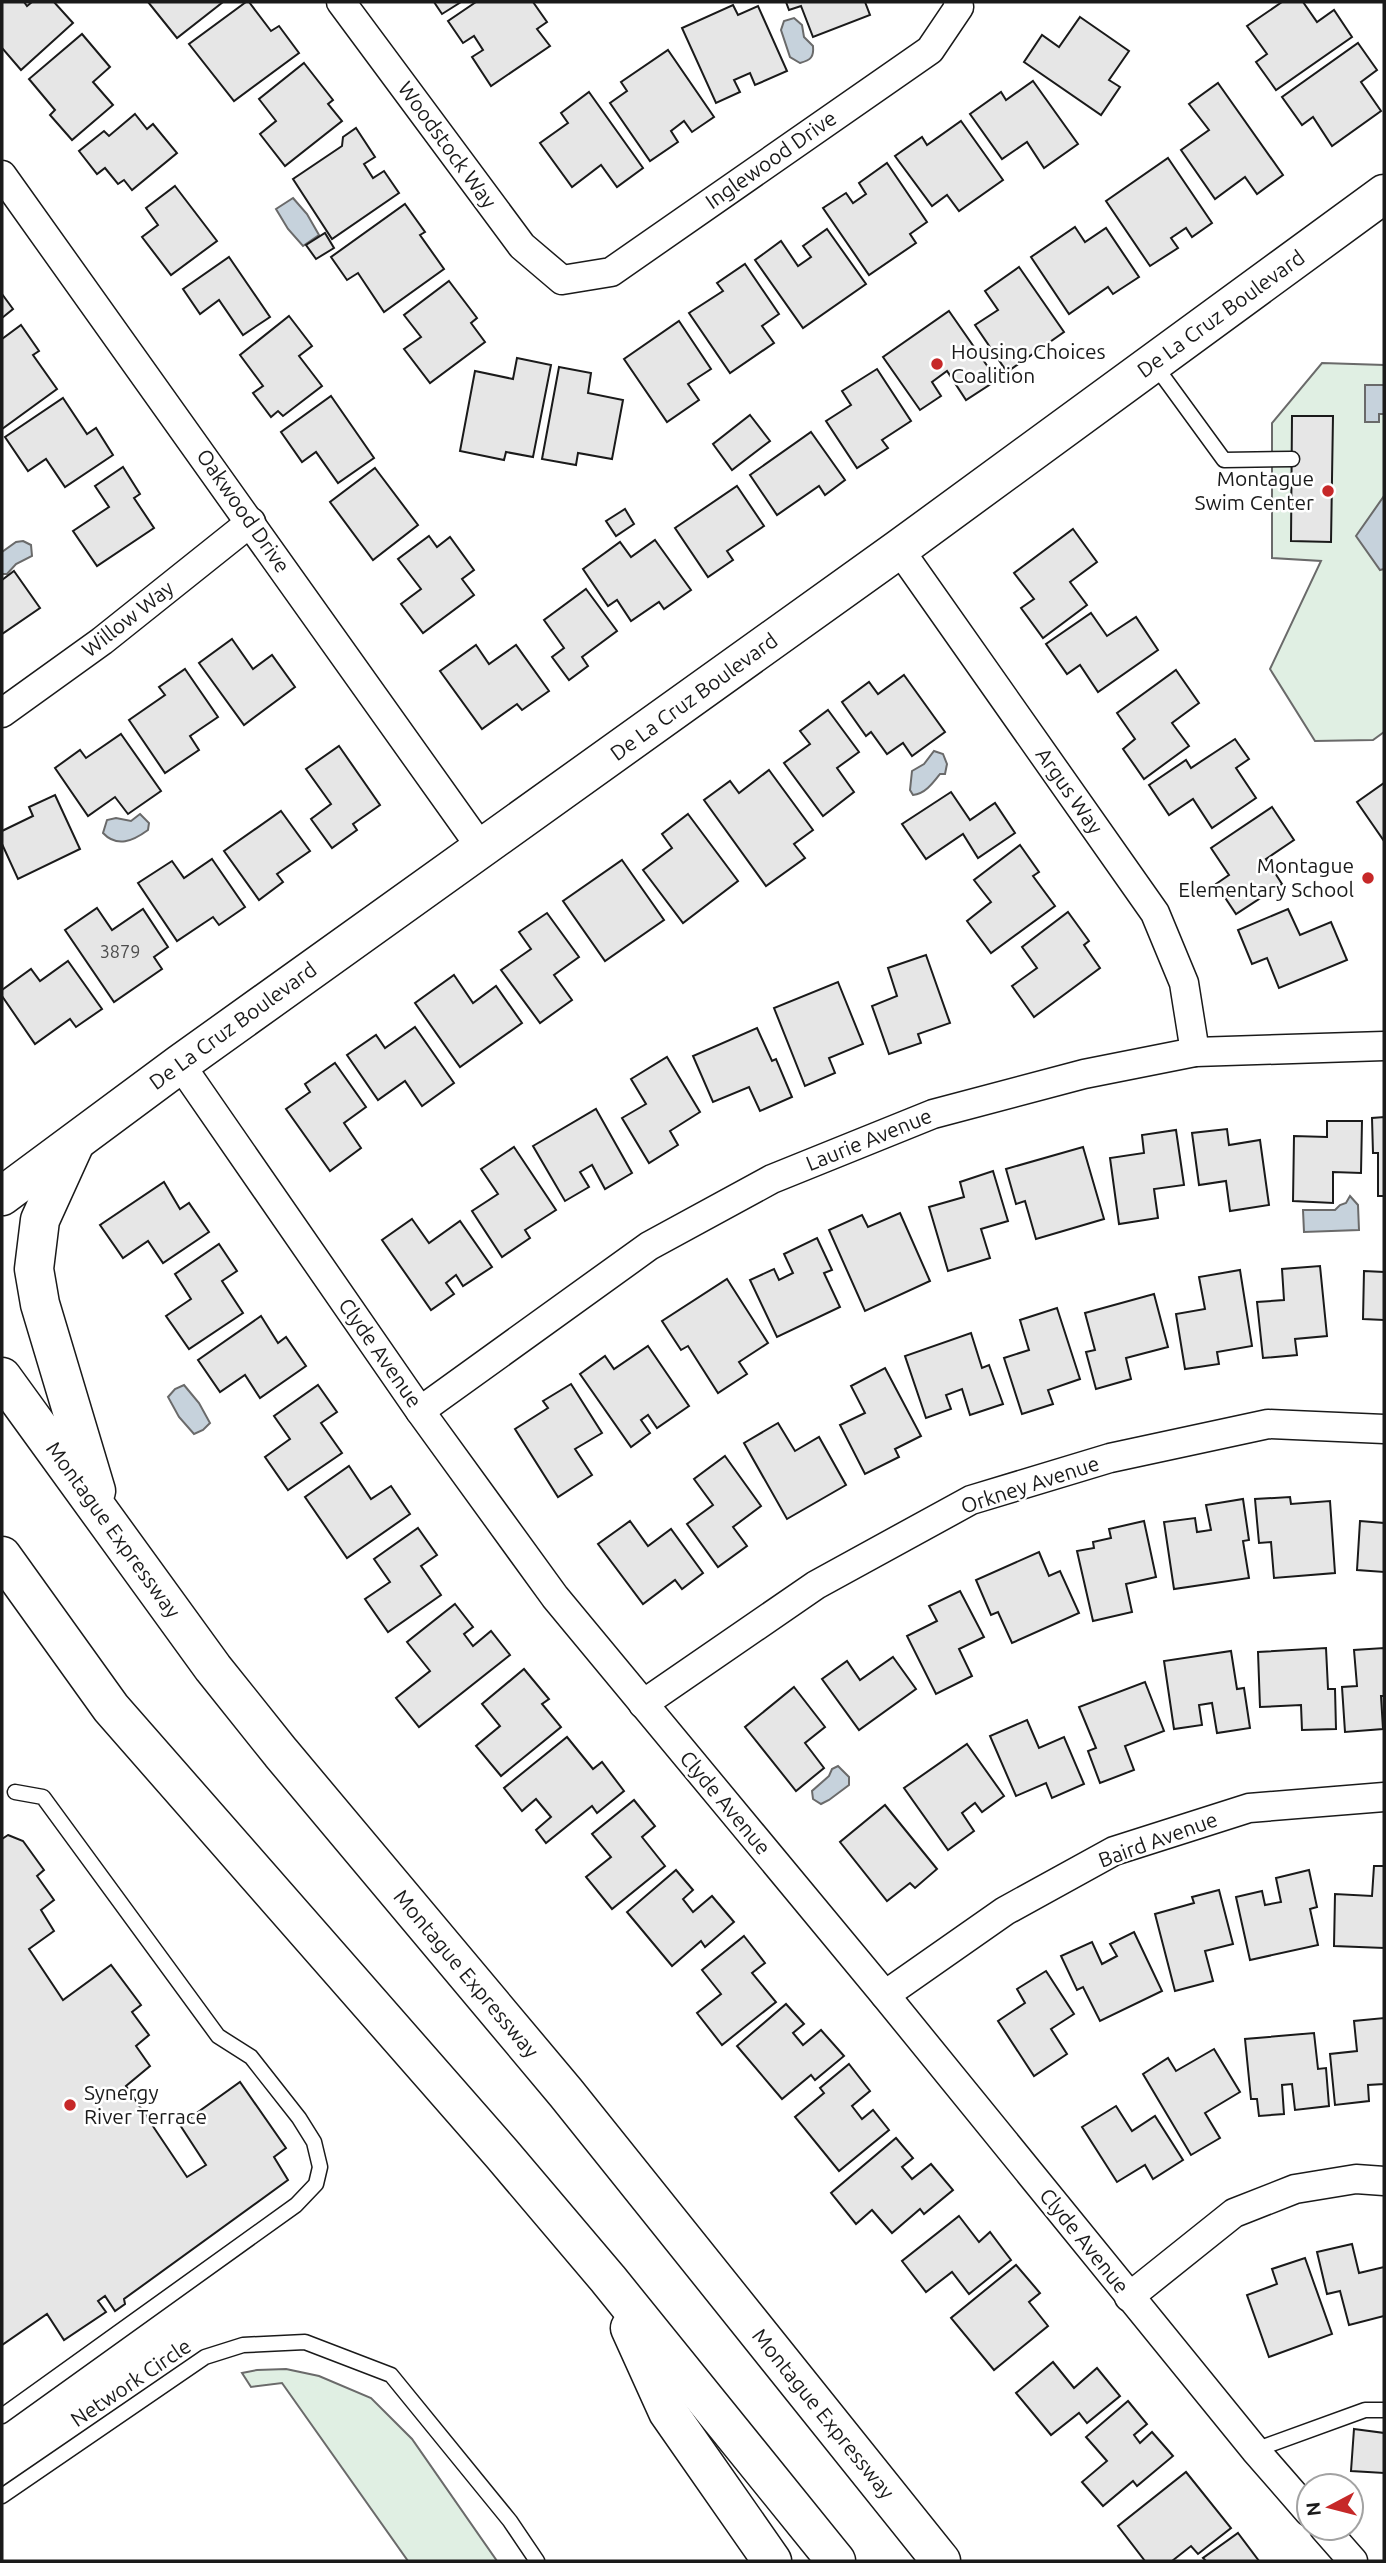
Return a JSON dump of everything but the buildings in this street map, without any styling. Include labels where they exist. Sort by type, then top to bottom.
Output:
[{"type":"main road","name":"De La Cruz Boulevard","points":[[2,1196],[180,1063],[900,549],[1384,194]]},
{"type":"main road","points":[[75,1143],[40,1220],[34,1269],[40,1304],[103,1516]]},
{"type":"main road","name":"Montague Expressway","points":[[2,1377],[213,1668],[566,2094],[941,2561]]},
{"type":"main road","points":[[2,1556],[110,1708],[493,2143],[608,2279],[836,2561]]},
{"type":"main road","points":[[608,2279],[668,2412],[772,2561]]},
{"type":"street","name":"Woodstock Way","points":[[341,2],[522,246],[562,279]]},
{"type":"street","name":"Inglewood Drive","points":[[562,279],[611,272],[930,50],[959,4]]},
{"type":"street","name":"Oakwood Drive","points":[[2,175],[482,849]]},
{"type":"street","name":"Willow Way","points":[[2,713],[102,641],[251,522]]},
{"type":"street","name":"Argus Way","points":[[900,549],[1155,913],[1184,983],[1195,1052]]},
{"type":"street","name":"Laurie Avenue","points":[[420,1411],[649,1246],[772,1179],[933,1114],[1084,1074],[1195,1052],[1384,1046]]},
{"type":"street","name":"Clyde Avenue","points":[[180,1063],[420,1411],[555,1597],[1295,2496]]},
{"type":"street","name":"Orkney Avenue","points":[[643,1704],[816,1585],[971,1500],[1110,1458],[1268,1424],[1384,1429]]},
{"type":"street","name":"Baird Avenue","points":[[885,1996],[1006,1911],[1114,1851],[1250,1808],[1384,1797]]},
{"type":"street","points":[[1129,2297],[1234,2213],[1295,2189],[1356,2179],[1384,2181]]},
{"type":"street","points":[[1336,2542],[1353,2561]]},
{"type":"lane","points":[[1153,363],[1224,460],[1292,460]]},
{"type":"lane","points":[[2,2416],[296,2205],[316,2184],[320,2166],[314,2142],[299,2118],[251,2057],[218,2036],[43,1797],[15,1792]]},
{"type":"lane","name":"Network Circle","points":[[2,2496],[205,2357],[243,2346],[305,2342],[391,2375],[510,2521],[537,2561]]},
{"type":"lane","points":[[1255,2450],[1365,2410],[1384,2410]]},
{"type":"green space","name":"Montague Swim Center","points":[[1322,363],[1384,365],[1384,732],[1373,740],[1315,741],[1270,669],[1321,561],[1272,558],[1272,423]]},
{"type":"green space","points":[[286,2369],[319,2376],[371,2398],[412,2439],[497,2561],[408,2561],[282,2383],[251,2387],[242,2373]]},
{"type":"shaded area","points":[[794,18],[802,25],[804,37],[813,46],[811,58],[800,63],[790,57],[781,30],[784,21]]},
{"type":"shaded area","points":[[293,198],[307,214],[319,235],[303,246],[276,209]]},
{"type":"shaded area","points":[[1365,385],[1384,385],[1384,414],[1379,414],[1379,422],[1365,422]]},
{"type":"shaded area","points":[[1384,496],[1384,569],[1380,570],[1356,536]]},
{"type":"shaded area","points":[[23,541],[31,545],[32,556],[16,564],[7,574],[2,574],[2,552],[16,542]]},
{"type":"shaded area","points":[[934,751],[943,754],[947,764],[945,774],[940,774],[925,790],[913,795],[910,790],[912,771],[924,764]]},
{"type":"shaded area","points":[[140,814],[149,823],[148,830],[137,837],[119,842],[103,833],[107,820],[116,818],[131,821]]},
{"type":"shaded area","points":[[1350,1196],[1358,1205],[1359,1230],[1304,1232],[1303,1210],[1335,1210],[1346,1203]]},
{"type":"shaded area","points":[[184,1385],[199,1403],[210,1423],[194,1434],[179,1417],[168,1397],[175,1389]]},
{"type":"shaded area","points":[[838,1766],[849,1777],[849,1785],[821,1804],[813,1799],[812,1791]]},
{"type":"place","name":"Housing Choices Coalition","points":[[937,364]]},
{"type":"place","name":"Montague Swim Center","points":[[1328,491]]},
{"type":"place","name":"Montague Elementary School","points":[[1368,878]]},
{"type":"place","name":"Synergy River Terrace","points":[[70,2105]]}]
